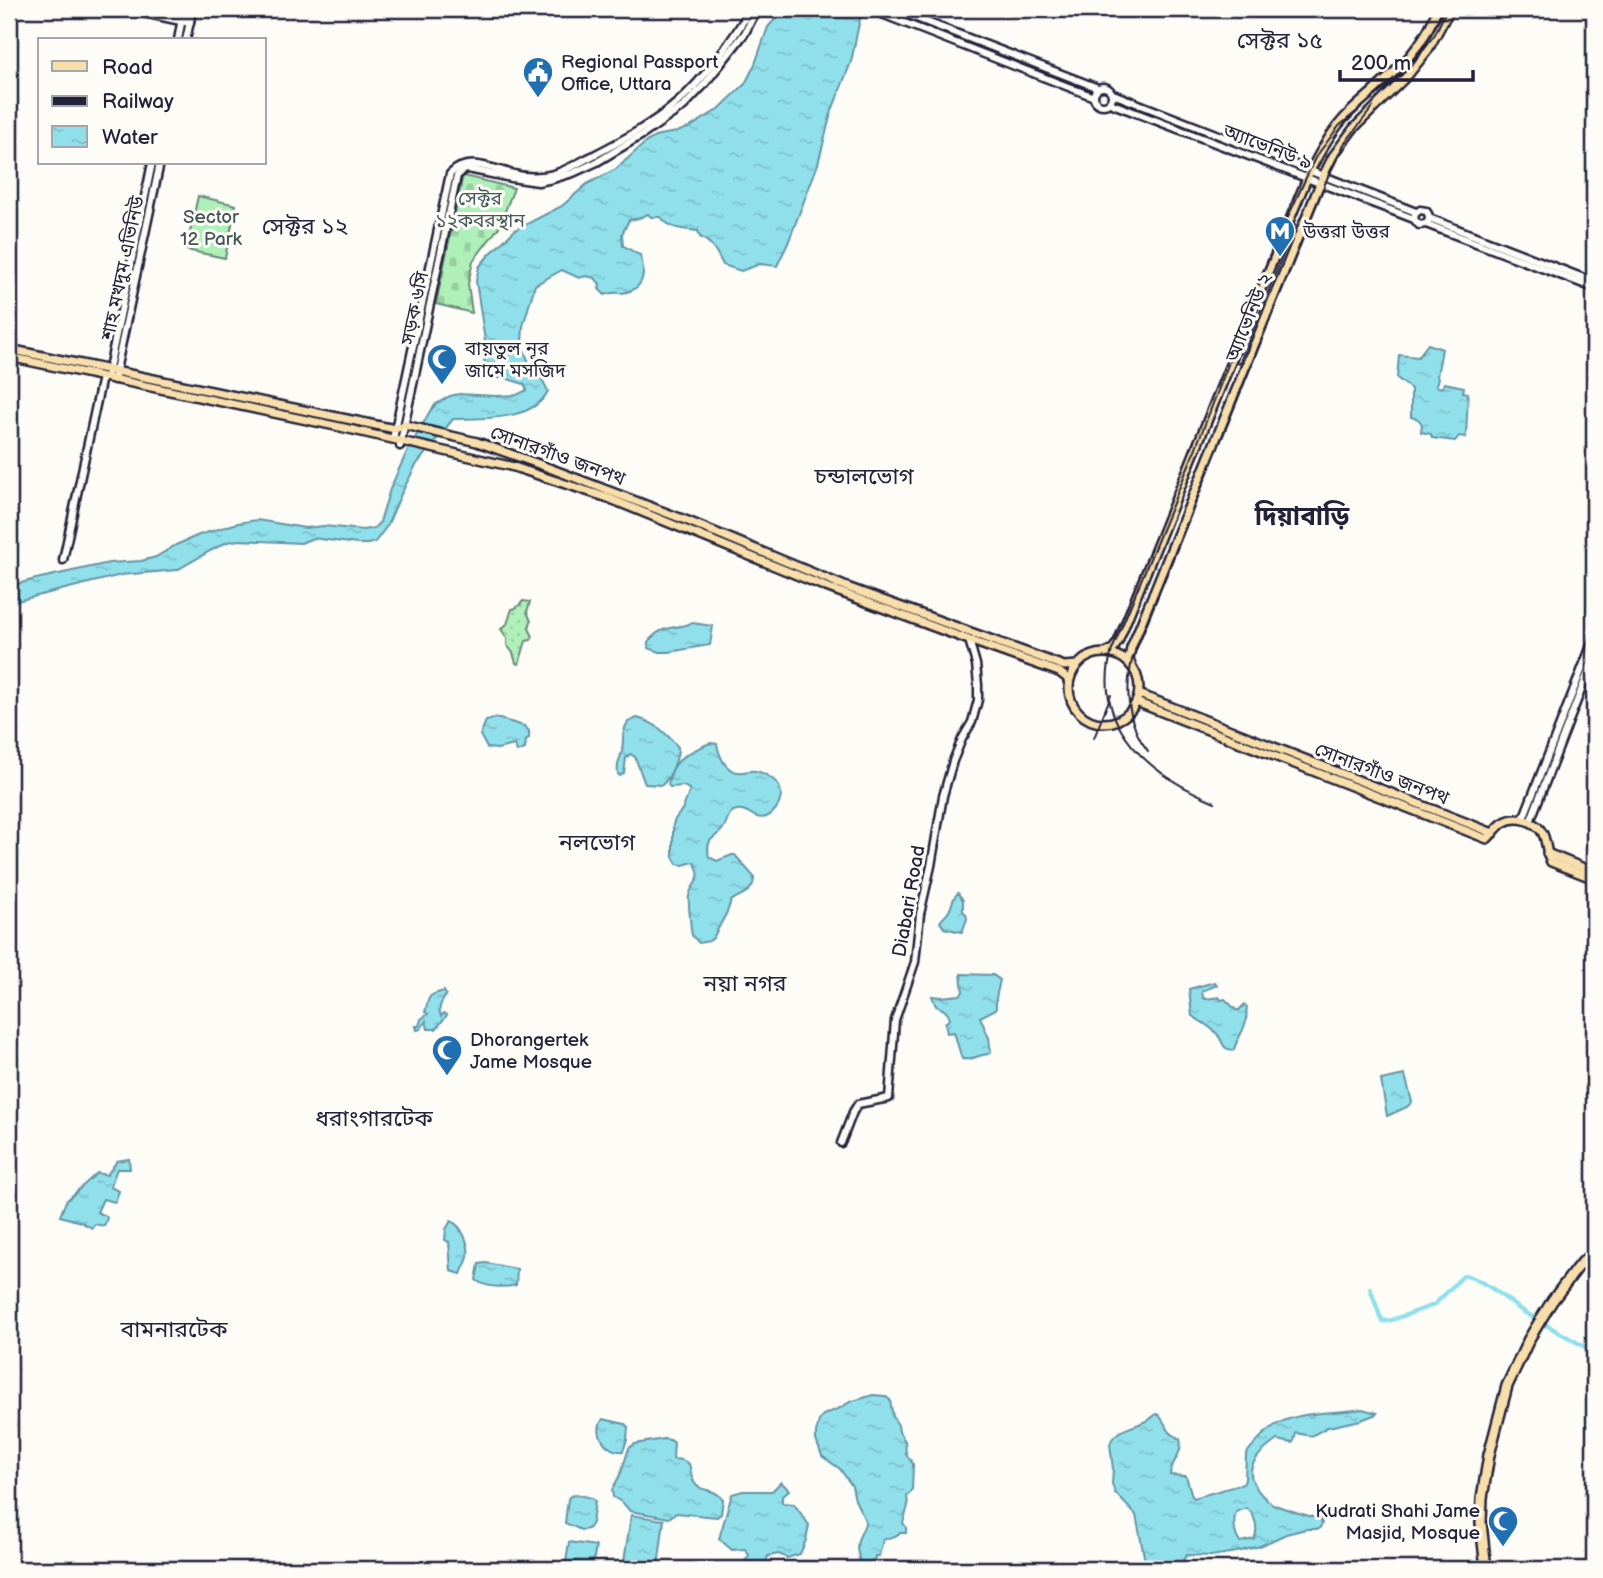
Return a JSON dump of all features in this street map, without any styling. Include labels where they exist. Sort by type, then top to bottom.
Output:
[{"type":"highway","points":[[1486,1569],[1480,1523],[1487,1465],[1507,1386],[1546,1312],[1577,1268],[1594,1251]]},
{"type":"main road","name":"অ্যাভেনিউ ২","points":[[1106,653],[1118,642],[1309,174],[1340,123],[1386,82],[1417,48],[1437,9]]},
{"type":"main road","name":"অ্যাভেনিউ ২","points":[[1132,667],[1129,659],[1131,648],[1322,179],[1353,129],[1408,75],[1428,50],[1450,9]]},
{"type":"main road","name":"সোনারগাঁও জনপথ","points":[[9,349],[44,361],[514,467],[608,498],[826,587],[1064,666],[1077,665]]},
{"type":"main road","name":"সোনারগাঁও জনপথ","points":[[9,357],[44,361]]},
{"type":"main road","name":"সোনারগাঁও জনপথ","points":[[110,376],[395,429]]},
{"type":"main road","points":[[395,429],[409,426]]},
{"type":"main road","name":"সোনারগাঁও জনপথ","points":[[409,426],[477,442],[583,481],[936,624],[969,640],[1059,672],[1067,678],[1069,684]]},
{"type":"main road","points":[[473,458],[477,442]]},
{"type":"main road","points":[[1097,653],[1125,659],[1137,675],[1139,684],[1137,698],[1130,711],[1121,719],[1110,722],[1092,721],[1077,711],[1069,693],[1071,674],[1077,665],[1097,653]]},
{"type":"main road","name":"সোনারগাঁও জনপথ","points":[[1137,698],[1490,836],[1504,822],[1528,817]]},
{"type":"main road","points":[[1528,817],[1543,834],[1551,862],[1594,878]]},
{"type":"main road","points":[[1547,853],[1594,872]]},
{"type":"street","points":[[125,9],[187,16]]},
{"type":"street","points":[[154,9],[187,16]]},
{"type":"street","points":[[456,172],[464,165],[476,164],[512,174],[544,176],[600,152],[679,101],[721,53],[750,9]]},
{"type":"street","points":[[456,172],[476,170],[538,182],[573,173],[597,162],[684,106],[745,33],[757,9]]},
{"type":"street","name":"অ্যাভেনিউ ৯","points":[[869,9],[882,11],[1094,97],[1100,104],[1110,103],[1309,174]]},
{"type":"street","name":"অ্যাভেনিউ ৯","points":[[893,9],[1098,88],[1111,89],[1113,94],[1415,216],[1419,225],[1428,221],[1594,282]]},
{"type":"street","points":[[179,38],[187,16]]},
{"type":"street","points":[[186,38],[187,16]]},
{"type":"street","points":[[1094,97],[1098,88]]},
{"type":"street","points":[[1110,103],[1113,94]]},
{"type":"street","name":"শাহ মখদুম এভিনিউ","points":[[63,560],[110,376],[144,218],[152,164]]},
{"type":"street","name":"শাহ মখদুম এভিনিউ","points":[[144,218],[160,164]]},
{"type":"street","name":"সড়ক ৬সি","points":[[401,442],[395,429],[456,172]]},
{"type":"street","name":"অ্যাভেনিউ ৯","points":[[1415,216],[1423,210],[1428,213],[1428,221]]},
{"type":"street","name":"অ্যাভেনিউ ৯","points":[[1428,221],[1594,288]]},
{"type":"street","name":"সড়ক ৬সি","points":[[401,442],[409,426],[441,235]]},
{"type":"street","points":[[1528,817],[1594,638]]},
{"type":"street","name":"Diabari Road","points":[[841,1143],[858,1104],[889,1098],[895,1020],[915,962],[920,914],[943,796],[953,761],[976,711],[979,693],[976,664],[969,640]]},
{"type":"street","points":[[1528,817],[1594,657]]},
{"type":"green space","name":"সেক্টর ১২কবরস্থান","points":[[464,176],[514,188],[499,227],[473,261],[468,284],[472,313],[436,304]]},
{"type":"green space","name":"Sector 12 Park","points":[[198,196],[236,205],[225,258],[186,250]]},
{"type":"green space","points":[[523,601],[530,602],[527,612],[533,637],[526,641],[519,664],[516,663],[501,629],[507,624],[512,609]]},
{"type":"water","points":[[817,9],[862,9],[851,62],[831,113],[818,164],[777,266],[760,264],[741,271],[723,265],[714,249],[700,237],[698,231],[673,227],[661,217],[651,217],[648,214],[629,220],[622,234],[623,246],[640,255],[643,272],[638,286],[627,292],[605,295],[599,289],[600,284],[595,278],[579,278],[562,270],[535,285],[523,326],[522,345],[530,365],[548,391],[541,401],[519,413],[491,418],[453,419],[416,465],[387,526],[375,542],[357,544],[313,538],[301,543],[239,540],[227,542],[177,570],[121,575],[9,603],[9,586],[109,563],[156,557],[199,535],[238,523],[257,520],[305,528],[374,528],[380,522],[390,489],[405,456],[436,404],[459,394],[517,395],[527,390],[524,384],[505,378],[490,378],[484,371],[485,341],[476,281],[479,267],[488,256],[515,230],[562,206],[587,184],[616,169],[646,142],[659,135],[690,127],[719,109],[745,84],[768,27],[777,17]]},
{"type":"water","points":[[1428,344],[1442,349],[1436,386],[1442,388],[1444,383],[1464,387],[1463,392],[1468,393],[1466,437],[1459,436],[1455,441],[1432,438],[1431,434],[1421,432],[1422,424],[1411,417],[1411,389],[1397,378],[1399,355],[1418,357]]},
{"type":"water","points":[[692,623],[713,626],[710,645],[669,652],[648,648],[648,642],[658,632]]},
{"type":"water","points":[[496,718],[524,726],[529,731],[525,749],[517,752],[515,745],[487,748],[480,735],[486,721]]},
{"type":"water","points":[[637,718],[660,729],[678,747],[673,768],[662,785],[645,784],[635,757],[630,754],[626,758],[624,773],[620,776],[618,774],[624,729],[628,722]]},
{"type":"water","points":[[710,743],[717,744],[726,766],[733,771],[753,771],[776,782],[781,799],[777,808],[766,817],[757,817],[743,810],[734,811],[722,830],[710,841],[709,857],[717,861],[735,855],[754,877],[750,890],[731,901],[713,938],[699,943],[692,935],[689,903],[689,896],[698,876],[697,868],[694,862],[677,864],[673,857],[674,821],[690,790],[684,786],[668,785],[677,762]]},
{"type":"water","points":[[958,893],[963,900],[963,911],[967,919],[962,932],[944,928],[940,922]]},
{"type":"water","points":[[961,974],[993,975],[1000,980],[996,1009],[980,1017],[989,1038],[991,1052],[965,1059],[962,1059],[954,1032],[947,1033],[945,1023],[950,1019],[948,1014],[936,1006],[932,996],[960,995],[963,992]]},
{"type":"water","points":[[1215,982],[1217,985],[1202,991],[1203,998],[1225,999],[1236,1010],[1244,1005],[1247,1007],[1245,1024],[1234,1050],[1225,1047],[1215,1031],[1192,1016],[1189,989]]},
{"type":"water","points":[[444,991],[446,995],[440,1010],[441,1016],[444,1013],[447,1015],[436,1029],[428,1029],[426,1021],[421,1029],[417,1030],[416,1026],[419,1026],[421,1019],[428,1014],[425,1012],[430,997]]},
{"type":"water","points":[[1405,1075],[1412,1102],[1387,1116],[1381,1080]]},
{"type":"water","points":[[129,1159],[130,1169],[117,1169],[110,1187],[119,1191],[115,1202],[103,1199],[97,1212],[107,1218],[104,1226],[95,1224],[92,1228],[60,1216],[66,1201],[97,1173],[107,1175],[117,1161]]},
{"type":"water","points":[[451,1221],[462,1231],[468,1247],[468,1257],[461,1274],[451,1271],[449,1242],[445,1240],[446,1229]]},
{"type":"water","points":[[479,1264],[517,1269],[516,1285],[495,1287],[476,1280]]},
{"type":"water","points":[[873,1395],[885,1396],[890,1400],[893,1417],[905,1441],[906,1454],[913,1464],[912,1491],[907,1496],[908,1506],[903,1523],[906,1533],[883,1540],[879,1556],[875,1556],[866,1567],[860,1563],[857,1549],[865,1520],[855,1500],[852,1486],[840,1469],[822,1456],[816,1433],[823,1415]]},
{"type":"water","points":[[1362,1409],[1377,1413],[1361,1420],[1328,1427],[1311,1436],[1296,1433],[1292,1443],[1277,1440],[1266,1448],[1253,1464],[1251,1477],[1264,1498],[1273,1504],[1321,1520],[1319,1529],[1286,1534],[1260,1546],[1237,1552],[1211,1556],[1187,1555],[1176,1569],[1151,1569],[1146,1566],[1136,1515],[1115,1493],[1112,1484],[1110,1444],[1115,1435],[1156,1414],[1159,1415],[1169,1431],[1180,1439],[1181,1444],[1170,1475],[1186,1476],[1194,1498],[1243,1484],[1246,1454],[1262,1435],[1274,1426],[1294,1417]],"holes":[[[1246,1508],[1252,1514],[1256,1531],[1254,1539],[1240,1542],[1236,1536],[1236,1512]]]},
{"type":"water","points":[[603,1419],[628,1427],[623,1451],[612,1449],[603,1441],[599,1430]]},
{"type":"water","points":[[664,1439],[674,1442],[673,1459],[689,1464],[695,1484],[723,1499],[721,1514],[717,1517],[676,1513],[669,1518],[630,1511],[613,1497],[612,1490],[629,1448],[635,1444]]},
{"type":"water","points":[[1594,1464],[1594,1569],[1590,1569],[1585,1493]]},
{"type":"water","points":[[781,1482],[789,1490],[782,1496],[782,1503],[794,1504],[809,1525],[806,1540],[800,1554],[787,1558],[779,1554],[768,1556],[765,1565],[756,1567],[745,1561],[749,1555],[745,1549],[732,1550],[719,1539],[732,1494],[743,1491],[772,1491]]},
{"type":"water","points":[[576,1494],[595,1501],[592,1523],[588,1529],[581,1530],[565,1523],[568,1499]]},
{"type":"water","points":[[631,1515],[664,1520],[658,1567],[624,1562]]},
{"type":"water","points":[[569,1542],[596,1546],[592,1569],[565,1569]]},
{"type":"waterway","points":[[1370,1288],[1380,1316],[1383,1321],[1389,1321],[1434,1305],[1464,1275],[1487,1285],[1521,1310],[1594,1352]]},
{"type":"railway","points":[[1215,802],[1169,778],[1149,763],[1118,725],[1110,703],[1108,678],[1112,650],[1193,455],[1271,254],[1315,158],[1339,126],[1415,61],[1435,34],[1447,9]]},
{"type":"railway","points":[[1148,751],[1132,719],[1128,696],[1132,660],[1329,174],[1344,144],[1373,107]]},
{"type":"railway","points":[[1239,364],[1295,225]]},
{"type":"railway","points":[[1094,738],[1111,695]]},
{"type":"place","name":"Regional Passport Office, Uttara","points":[[538,99]]},
{"type":"place","name":"উত্তরা উত্তর","points":[[1280,258]]},
{"type":"place","name":"বায়তুল নূর জামে মসজিদ","points":[[442,386]]},
{"type":"place","name":"Dhorangertek Jame Mosque","points":[[447,1077]]},
{"type":"place","name":"Kudrati Shahi Jame Masjid, Mosque","points":[[1503,1548]]},
{"type":"district","name":"সেক্টর ১৫","points":[[1280,40]]},
{"type":"district","name":"সেক্টর ১২","points":[[305,226]]},
{"type":"district","name":"চন্ডালভোগ","points":[[864,476]]},
{"type":"district","name":"দিয়াবাড়ি","points":[[1302,516]]},
{"type":"district","name":"নলভোগ","points":[[597,842]]},
{"type":"district","name":"নয়া নগর","points":[[745,983]]},
{"type":"district","name":"ধরাংগারটেক","points":[[374,1118]]},
{"type":"district","name":"বামনারটেক","points":[[174,1329]]}]
